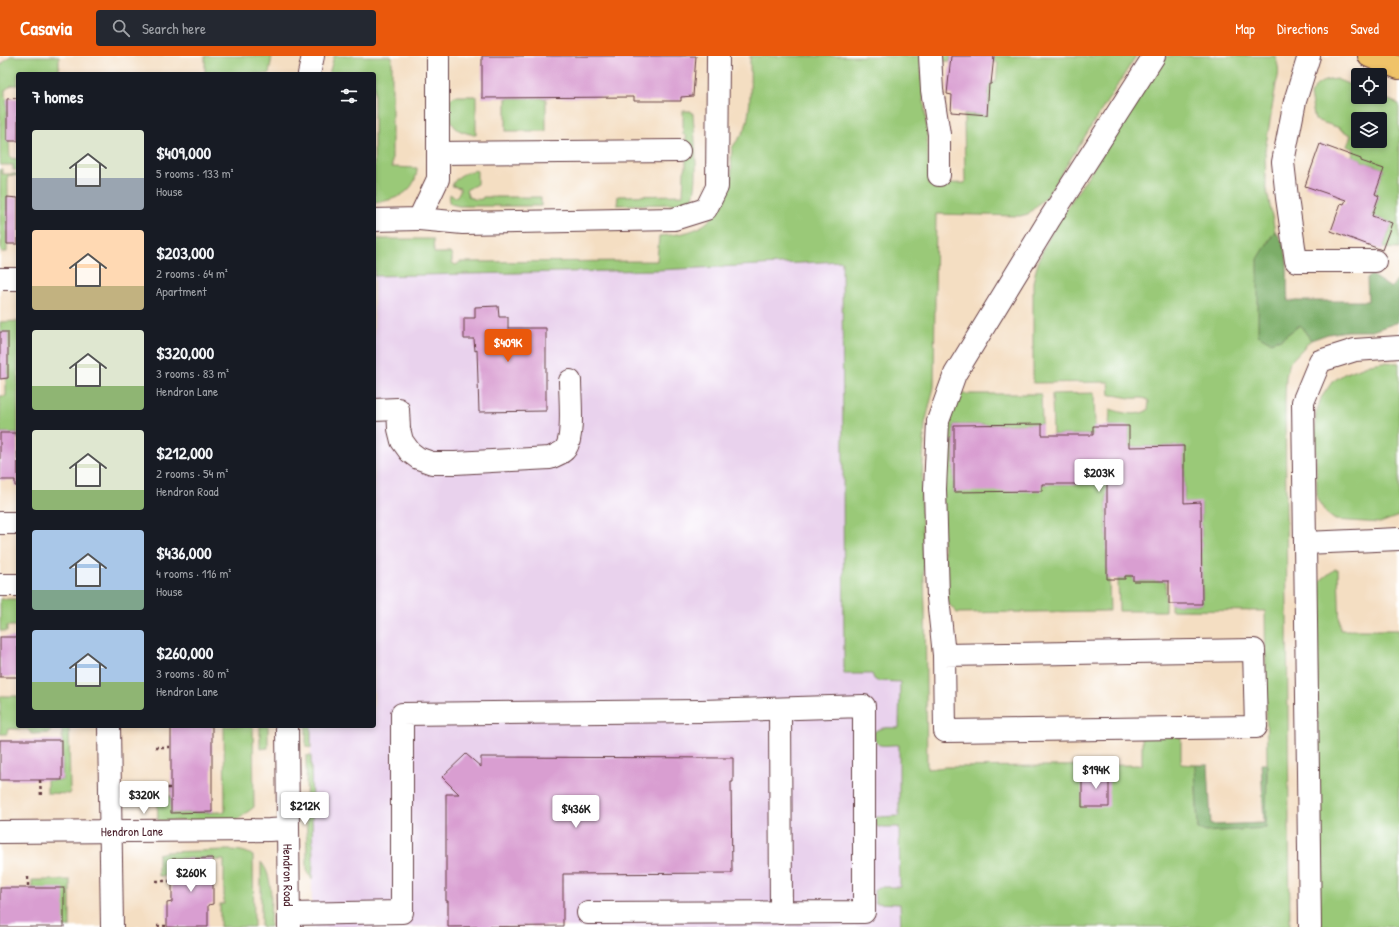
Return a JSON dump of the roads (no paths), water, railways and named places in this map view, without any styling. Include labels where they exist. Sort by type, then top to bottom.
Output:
[{"type":"main road","points":[[1370,56],[1399,68]]},
{"type":"street","points":[[309,72],[313,56]]},
{"type":"street","points":[[419,219],[438,178],[438,56]]},
{"type":"street","points":[[376,220],[419,219],[463,223],[674,219],[706,209],[717,187],[718,56]]},
{"type":"street","points":[[930,56],[932,90],[939,134],[939,174]]},
{"type":"street","points":[[944,655],[1254,650],[1256,727],[945,731],[944,655],[938,598],[935,489],[938,420],[955,374],[1049,220],[1154,56]]},
{"type":"street","points":[[1309,56],[1295,101],[1283,162],[1296,261],[1375,261]]},
{"type":"street","points":[[438,153],[679,151]]},
{"type":"street","points":[[0,279],[16,279]]},
{"type":"street","points":[[1310,927],[1303,402],[1320,361],[1355,350],[1399,348]]},
{"type":"street","points":[[376,410],[398,409],[399,429],[402,441],[410,452],[418,458],[432,462],[455,463],[550,458],[566,448],[570,435],[570,381]]},
{"type":"street","points":[[0,523],[16,523]]},
{"type":"street","points":[[1305,543],[1399,539]]},
{"type":"street","points":[[0,585],[16,585]]},
{"type":"street","points":[[289,921],[402,912],[402,714],[780,709],[864,706],[864,912],[588,913]]},
{"type":"street","points":[[780,709],[781,913]]},
{"type":"street","points":[[109,728],[112,832],[112,927]]},
{"type":"street","name":"Hendron Road","points":[[287,728],[289,921]]},
{"type":"street","name":"Hendron Lane","points":[[0,832],[288,829]]}]
